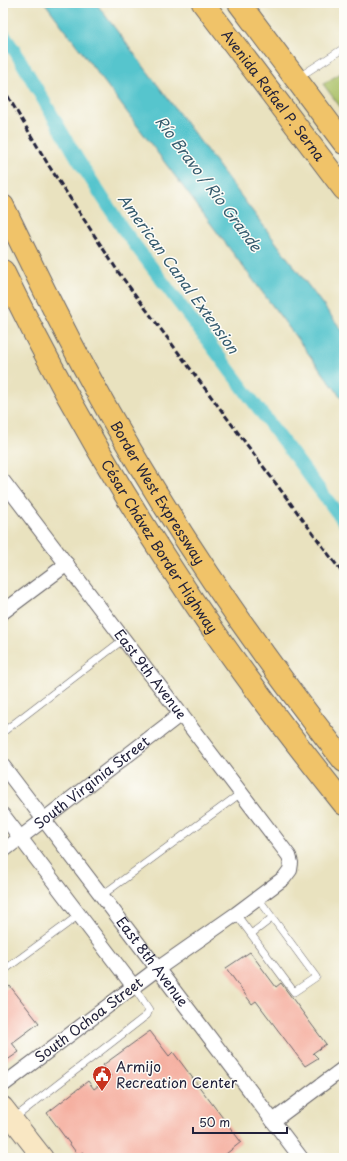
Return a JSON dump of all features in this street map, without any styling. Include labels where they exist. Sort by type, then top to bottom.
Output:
[{"type":"highway","name":"Avenida Rafael P. Serna","points":[[203,3],[344,189]]},
{"type":"highway","name":"Avenida Rafael P. Serna","points":[[239,3],[297,78],[344,143]]},
{"type":"highway","name":"Border West Expressway","points":[[3,206],[63,329],[109,414],[157,494],[263,654],[344,761]]},
{"type":"highway","name":"César Chávez Border Highway","points":[[3,271],[64,389],[121,489],[221,642],[344,804]]},
{"type":"street","name":"East 9th Avenue","points":[[5,489],[66,564],[289,856],[291,862],[290,870]]},
{"type":"street","points":[[3,612],[66,564]]},
{"type":"street","name":"South Virginia Street","points":[[3,851],[181,714]]},
{"type":"street","name":"East 8th Avenue","points":[[3,766],[301,1158]]},
{"type":"street","name":"East 8th Avenue","points":[[3,815],[134,987]]},
{"type":"street","name":"South Ochoa Street","points":[[3,1084],[158,969],[258,898],[284,878],[290,870]]},
{"type":"street","points":[[273,1121],[344,1068]]},
{"type":"street","points":[[8,1113],[43,1158]]},
{"type":"lane","points":[[297,78],[344,48]]},
{"type":"lane","points":[[3,732],[124,639]]},
{"type":"lane","points":[[101,896],[241,793]]},
{"type":"lane","points":[[236,914],[294,992],[316,977],[258,898]]},
{"type":"lane","points":[[3,971],[79,915]]},
{"type":"lane","points":[[251,934],[272,918]]},
{"type":"lane","points":[[8,1113],[147,1015],[149,1010],[134,987]]},
{"type":"green space","points":[[344,71],[344,112],[323,84]]},
{"type":"water","name":"Río Bravo / Rio Grande","points":[[45,3],[96,3],[344,333],[344,401]]},
{"type":"building","points":[[250,952],[276,987],[281,983],[326,1044],[313,1053],[318,1058],[305,1066],[256,1001],[252,1004],[226,968]]},
{"type":"building","points":[[10,986],[39,1023],[12,1043],[19,1052],[3,1063],[3,991]]},
{"type":"building","points":[[150,1031],[169,1056],[173,1052],[241,1142],[221,1158],[87,1158],[83,1152],[78,1155],[47,1113],[88,1081],[94,1089],[111,1076],[103,1065]]},
{"type":"waterway","name":"American Canal Extension","points":[[3,34],[15,51],[77,158],[123,229],[344,522]]},
{"type":"railway","points":[[3,88],[49,166],[119,273],[344,575]]},
{"type":"place","name":"Armijo Recreation Center","points":[[102,1092]]}]
